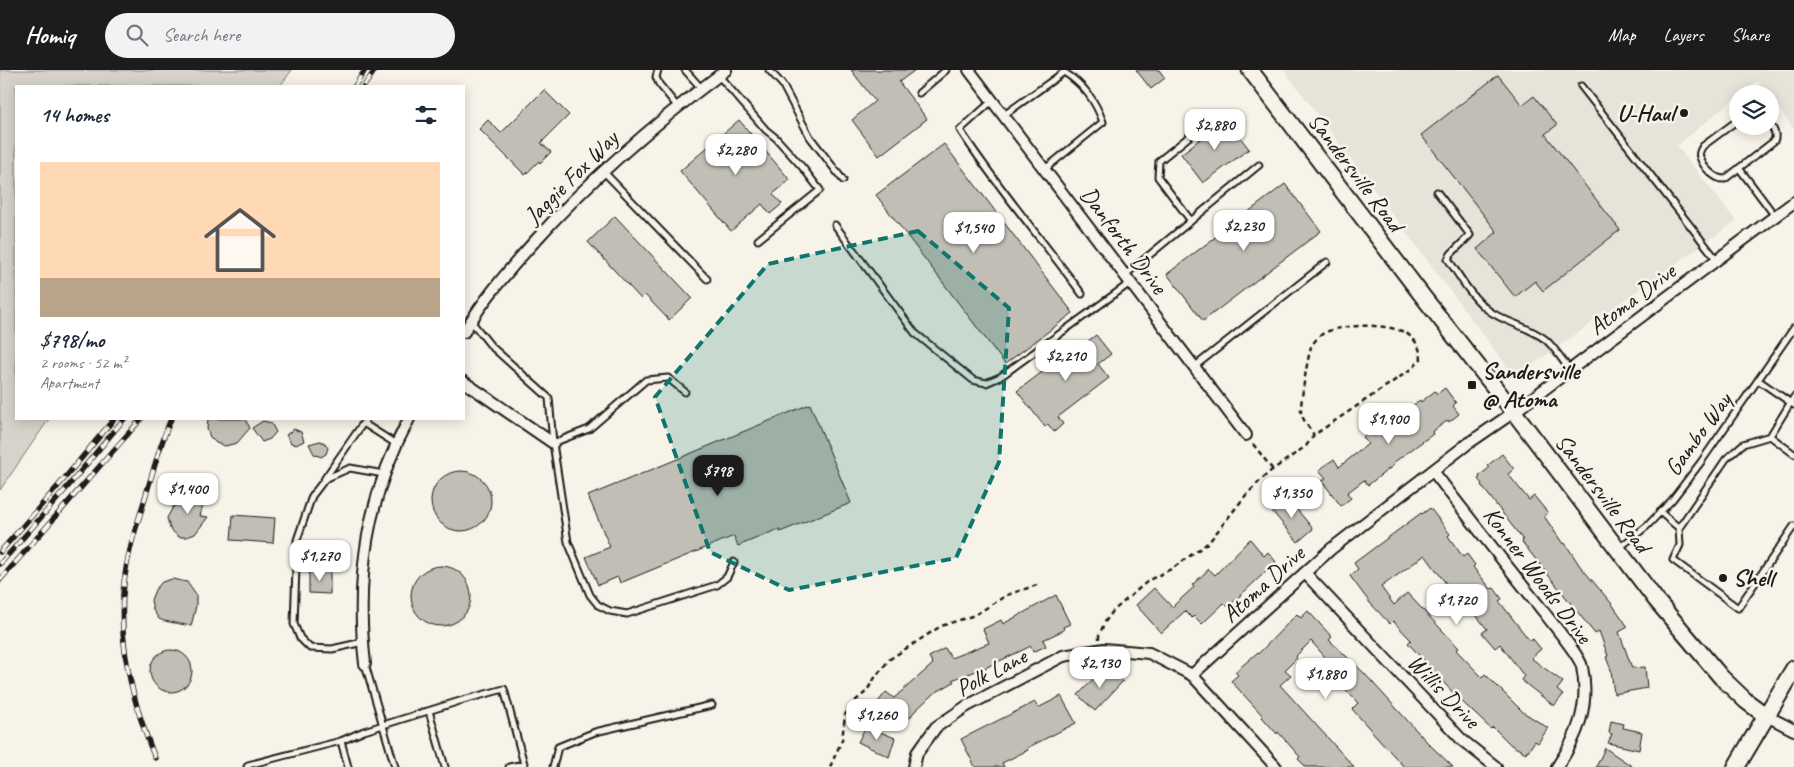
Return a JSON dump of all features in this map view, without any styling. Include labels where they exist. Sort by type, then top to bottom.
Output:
[{"type":"main road","points":[[1736,767],[1765,715],[1794,669]]},
{"type":"street","name":"Danforth Drive","points":[[969,70],[1246,435]]},
{"type":"street","name":"Sandersville Road","points":[[1250,70],[1424,298],[1514,412],[1656,600],[1700,654],[1740,695],[1765,715],[1794,730]]},
{"type":"street","name":"Jaggie Fox Way","points":[[465,330],[501,279],[559,214],[603,171],[677,106],[722,73]]},
{"type":"street","name":"Atoma Drive","points":[[1192,675],[1332,549],[1466,445],[1514,412],[1794,202]]},
{"type":"street","points":[[465,383],[553,443]]},
{"type":"street","points":[[365,664],[361,606],[365,546],[384,474],[408,420]]},
{"type":"street","name":"Konner Woods Drive","points":[[1433,471],[1560,633],[1582,665],[1585,696],[1578,730],[1570,749],[1557,767]]},
{"type":"street","name":"Willis Drive","points":[[1305,573],[1462,740],[1496,767]]},
{"type":"street","name":"Polk Lane","points":[[914,767],[917,753],[936,727],[967,706],[1063,656],[1104,648],[1149,653],[1192,675],[1276,767]]},
{"type":"lane","points":[[658,70],[656,76],[659,84],[677,106]]},
{"type":"lane","points":[[685,70],[701,88]]},
{"type":"lane","points":[[770,70],[782,84],[810,137],[843,180]]},
{"type":"lane","points":[[919,93],[946,70]]},
{"type":"lane","points":[[1004,115],[1064,72],[1078,81],[1083,87],[1097,107],[1103,122],[1044,169]]},
{"type":"lane","points":[[722,73],[766,130],[776,138],[820,190],[758,240]]},
{"type":"lane","points":[[1581,86],[1717,260]]},
{"type":"lane","points":[[992,101],[960,130],[987,171],[1082,294]]},
{"type":"lane","points":[[1191,221],[1158,177],[1160,161],[1206,123]]},
{"type":"lane","points":[[1729,127],[1699,151],[1700,158],[1714,177],[1720,180],[1725,179],[1774,141],[1775,135]]},
{"type":"lane","points":[[835,225],[915,333],[973,380],[986,384],[1000,377],[1128,279],[1191,221],[1259,166]]},
{"type":"lane","points":[[1739,168],[1776,216]]},
{"type":"lane","points":[[603,171],[707,279]]},
{"type":"lane","points":[[1437,192],[1470,235],[1448,259],[1473,296],[1487,310],[1498,317],[1546,340],[1570,370]]},
{"type":"lane","points":[[1194,367],[1328,262]]},
{"type":"lane","points":[[470,321],[491,346],[549,398],[553,443],[568,542],[590,595],[598,605],[610,611],[627,614],[716,585],[727,576],[734,562]]},
{"type":"lane","name":"Gambo Way","points":[[1618,549],[1647,526],[1672,500],[1701,462],[1794,328]]},
{"type":"lane","points":[[553,443],[589,429],[646,380],[668,378],[685,392]]},
{"type":"lane","points":[[1758,380],[1793,402],[1770,436],[1743,444],[1726,459],[1679,528],[1680,545],[1673,560],[1738,608],[1794,526]]},
{"type":"lane","points":[[364,642],[332,649],[310,648],[300,638],[294,624],[297,540],[312,496],[364,421],[396,444]]},
{"type":"lane","points":[[1770,436],[1794,454]]},
{"type":"lane","points":[[325,478],[350,468],[384,474]]},
{"type":"lane","points":[[1660,512],[1679,528]]},
{"type":"lane","points":[[365,664],[395,767]]},
{"type":"lane","points":[[247,767],[248,765],[341,741],[463,700],[504,689],[524,764],[509,767]]},
{"type":"lane","points":[[553,767],[558,747],[595,732],[712,705]]},
{"type":"lane","points":[[429,711],[445,767]]},
{"type":"lane","points":[[341,741],[348,767]]},
{"type":"path","points":[[1099,635],[1113,611],[1149,580],[1191,557],[1209,542],[1246,495],[1273,470],[1306,446],[1314,435],[1413,368],[1421,359],[1420,348],[1409,335],[1394,329],[1353,326],[1321,335],[1311,346],[1303,388],[1301,412],[1314,435]]},
{"type":"path","points":[[1246,435],[1273,470]]},
{"type":"path","points":[[830,767],[842,740],[845,715],[855,701],[866,692],[890,659],[941,626],[975,615],[1007,595],[1037,585]]},
{"type":"highlighted area","points":[[918,231],[1009,308],[999,462],[956,558],[789,590],[710,552],[655,397],[768,264]]},
{"type":"shaded area","points":[[0,70],[292,70],[281,85],[15,85],[15,420],[48,420],[0,490]]},
{"type":"shaded area","points":[[1284,70],[1794,70],[1794,129],[1779,109],[1779,85],[1760,85],[1757,81],[1752,85],[1729,85],[1729,103],[1677,146],[1736,221],[1515,377]]},
{"type":"building","points":[[851,70],[915,70],[899,82],[927,119],[879,156],[852,120],[875,101]]},
{"type":"building","points":[[1136,70],[1159,70],[1165,78],[1151,89]]},
{"type":"building","points":[[1498,75],[1522,105],[1534,96],[1557,125],[1545,134],[1620,230],[1543,291],[1535,281],[1515,297],[1477,249],[1497,232],[1421,135]]},
{"type":"building","points":[[544,90],[569,115],[541,143],[551,152],[525,175],[479,129],[488,120],[501,133]]},
{"type":"building","points":[[1226,119],[1249,149],[1203,183],[1181,154]]},
{"type":"building","points":[[739,120],[790,180],[773,194],[782,204],[770,214],[762,204],[731,231],[680,171]]},
{"type":"building","points":[[944,144],[1073,313],[1005,364],[876,195]]},
{"type":"building","points":[[1285,184],[1321,231],[1203,321],[1167,274]]},
{"type":"building","points":[[615,216],[692,298],[669,320],[645,295],[641,299],[588,242]]},
{"type":"building","points":[[1096,335],[1111,354],[1098,364],[1109,378],[1058,417],[1063,424],[1054,432],[1048,424],[1045,427],[1017,391],[1082,342],[1084,344]]},
{"type":"building","points":[[1445,388],[1456,403],[1453,406],[1459,414],[1432,432],[1433,434],[1393,463],[1394,465],[1368,485],[1364,480],[1347,493],[1351,498],[1341,506],[1322,481],[1326,478],[1319,470],[1334,459],[1339,467],[1368,444],[1363,437],[1378,425],[1381,430],[1420,400],[1421,402],[1435,391],[1437,394]]},
{"type":"building","points":[[810,404],[851,503],[780,532],[779,529],[738,546],[734,536],[620,583],[618,577],[598,585],[586,557],[610,547],[588,496]]},
{"type":"building","points":[[208,420],[246,420],[250,428],[237,443],[225,446],[216,443],[210,437],[207,429]]},
{"type":"building","points":[[263,421],[271,423],[276,432],[270,439],[262,442],[252,428]]},
{"type":"building","points":[[294,429],[301,432],[304,441],[296,445],[291,443],[286,435]]},
{"type":"building","points":[[320,441],[325,443],[328,448],[326,454],[321,457],[314,454],[309,444]]},
{"type":"building","points":[[1502,454],[1514,469],[1508,474],[1529,500],[1534,496],[1548,513],[1544,516],[1563,544],[1565,543],[1580,566],[1612,604],[1628,627],[1619,632],[1632,668],[1645,667],[1647,688],[1614,694],[1611,670],[1606,657],[1608,656],[1599,631],[1595,634],[1522,542],[1523,540],[1481,485],[1478,479],[1479,476],[1489,468],[1487,466]]},
{"type":"building","points":[[461,471],[478,476],[486,484],[491,501],[486,518],[478,526],[461,531],[444,526],[436,518],[431,501],[436,484],[444,476]]},
{"type":"building","points":[[190,489],[206,493],[200,516],[208,517],[195,534],[179,537],[170,529],[167,518],[173,507],[187,502]]},
{"type":"building","points":[[1287,497],[1313,529],[1298,542],[1271,510]]},
{"type":"building","points":[[1430,508],[1450,534],[1448,536],[1463,557],[1467,554],[1475,565],[1473,567],[1491,589],[1494,588],[1502,599],[1499,601],[1530,641],[1533,639],[1541,649],[1531,658],[1563,682],[1557,690],[1563,695],[1554,706],[1521,680],[1524,676],[1500,644],[1495,648],[1482,633],[1487,629],[1467,604],[1460,610],[1446,592],[1450,589],[1425,555],[1381,587],[1394,605],[1407,593],[1459,648],[1456,650],[1482,677],[1485,674],[1523,712],[1548,728],[1538,743],[1535,741],[1526,753],[1511,745],[1493,727],[1491,729],[1455,695],[1408,643],[1411,640],[1393,621],[1390,624],[1370,603],[1350,576],[1358,569],[1354,563]]},
{"type":"building","points":[[233,515],[275,518],[273,543],[231,540]]},
{"type":"building","points":[[1250,539],[1264,556],[1268,552],[1276,562],[1228,607],[1224,603],[1202,624],[1185,611],[1161,633],[1136,605],[1154,588],[1172,607],[1194,587],[1192,585],[1209,569],[1215,575]]},
{"type":"building","points":[[441,566],[457,571],[462,575],[466,580],[471,596],[466,612],[462,617],[457,621],[441,626],[425,621],[420,617],[416,612],[411,596],[416,580],[420,575],[425,571]]},
{"type":"building","points":[[309,570],[330,571],[330,594],[309,593]]},
{"type":"building","points":[[172,579],[187,582],[196,595],[196,606],[191,626],[159,619],[153,610],[151,600],[155,590],[162,582]]},
{"type":"building","points":[[1056,595],[1070,624],[1063,627],[1064,630],[1043,640],[1046,646],[1033,652],[1031,646],[987,667],[952,680],[954,682],[933,694],[914,712],[903,727],[874,707],[886,692],[894,698],[933,664],[929,657],[945,648],[951,658],[989,643],[983,629],[1001,620],[1003,624]]},
{"type":"building","points":[[1308,611],[1332,637],[1329,640],[1363,672],[1428,743],[1453,767],[1404,767],[1352,709],[1358,703],[1332,675],[1324,682],[1312,669],[1325,657],[1311,641],[1285,670],[1291,675],[1280,685],[1354,767],[1306,767],[1298,759],[1300,757],[1278,732],[1277,734],[1231,681],[1238,675],[1235,672],[1258,654],[1297,614],[1301,618]]},
{"type":"building","points":[[171,650],[186,656],[192,671],[186,686],[171,692],[156,686],[150,671],[156,656]]},
{"type":"building","points":[[1102,670],[1109,677],[1114,672],[1123,681],[1095,711],[1078,695]]},
{"type":"building","points":[[1061,696],[1076,723],[1002,763],[1004,767],[975,767],[961,739],[1035,702],[1038,708]]},
{"type":"building","points":[[1611,721],[1624,724],[1623,728],[1642,732],[1639,750],[1608,743],[1612,734],[1609,733]]},
{"type":"building","points":[[866,726],[895,738],[889,757],[858,742]]},
{"type":"building","points":[[1605,748],[1633,767],[1596,767]]},
{"type":"railway","points":[[356,85],[365,70]]},
{"type":"railway","points":[[365,85],[375,70]]},
{"type":"railway","points":[[0,552],[113,420]]},
{"type":"railway","points":[[0,564],[123,420]]},
{"type":"railway","points":[[0,580],[140,420]]},
{"type":"railway","points":[[155,758],[145,733],[130,681],[123,629],[123,603],[125,577],[132,543],[163,438],[171,420]]},
{"type":"place","name":"U-Haul","points":[[1684,113]]},
{"type":"place","name":"Sandersville @ Atoma","points":[[1472,385]]},
{"type":"place","name":"Shell","points":[[1723,578]]}]
